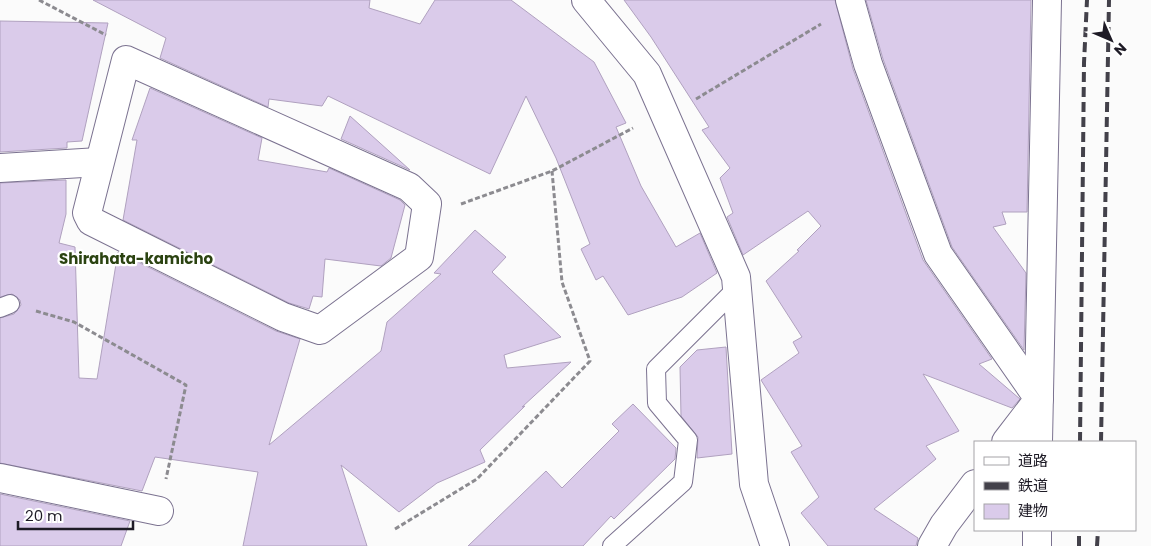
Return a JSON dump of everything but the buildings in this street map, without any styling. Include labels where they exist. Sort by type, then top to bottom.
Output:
[{"type":"street","points":[[586,0],[646,74],[736,277],[754,484],[775,546]]},
{"type":"street","points":[[1038,441],[1047,0]]},
{"type":"street","points":[[851,3],[868,64],[938,254],[1039,399]]},
{"type":"street","points":[[126,60],[409,186],[427,204],[419,257],[320,330],[283,317],[91,221],[87,213],[126,60]]},
{"type":"street","points":[[0,168],[99,162]]},
{"type":"street","points":[[1007,441],[1039,399]]},
{"type":"street","points":[[0,478],[159,511]]},
{"type":"street","points":[[932,546],[944,525],[974,485]]},
{"type":"street","points":[[1036,546],[1037,531]]},
{"type":"lane","points":[[612,546],[683,482],[688,440],[656,403],[656,369],[737,288]]},
{"type":"path","points":[[39,0],[116,40],[126,60]]},
{"type":"path","points":[[425,216],[552,171],[664,115],[851,3]]},
{"type":"path","points":[[395,529],[477,479],[590,361],[562,282],[552,171]]},
{"type":"path","points":[[5,306],[74,322],[186,385],[159,511]]},
{"type":"railway","points":[[1080,441],[1084,63],[1087,0]]},
{"type":"railway","points":[[1101,441],[1109,0]]},
{"type":"railway","points":[[1079,531],[1079,546]]},
{"type":"railway","points":[[1097,546],[1098,531]]},
{"type":"district","name":"Shirahata-kamicho","points":[[136,258]]}]
